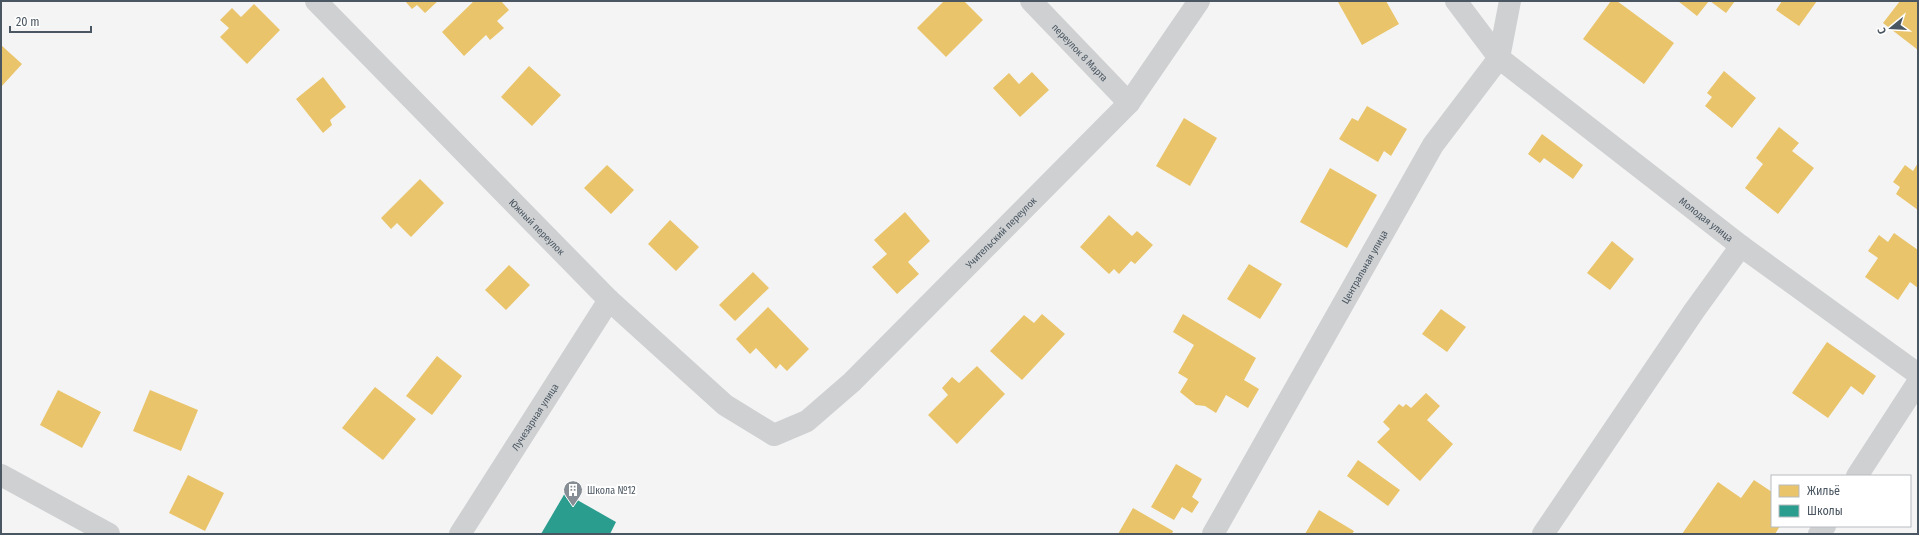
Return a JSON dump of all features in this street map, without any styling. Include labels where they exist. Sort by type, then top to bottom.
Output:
[{"type":"street","name":"Южный переулок","points":[[316,1],[609,300],[725,405],[774,435]]},
{"type":"street","name":"переулок 8 Марта","points":[[1031,1],[1130,103]]},
{"type":"street","name":"Учительский переулок","points":[[774,435],[807,421],[852,382],[1130,103],[1199,1]]},
{"type":"street","name":"Молодая улица","points":[[1456,1],[1499,58],[1741,246],[1918,374]]},
{"type":"street","name":"Центральная улица","points":[[1213,534],[1433,144],[1499,58],[1510,1]]},
{"type":"street","points":[[1543,534],[1694,311],[1741,246]]},
{"type":"street","name":"Лучезарная улица","points":[[460,534],[609,300]]},
{"type":"street","points":[[1858,475],[1918,382]]},
{"type":"street","points":[[1,475],[107,533]]},
{"type":"building: Жильё","points":[[405,1],[438,1],[425,13],[417,5],[412,9]]},
{"type":"building: Жильё","points":[[474,1],[501,1],[509,10],[497,21],[504,28],[490,40],[486,35],[464,56],[442,32]]},
{"type":"building: Жильё","points":[[944,1],[964,1],[983,20],[946,57],[917,28]]},
{"type":"building: Жильё","points":[[1386,1],[1399,24],[1362,45],[1338,2]]},
{"type":"building: Жильё","points":[[1611,1],[1617,1],[1674,43],[1644,84],[1583,39]]},
{"type":"building: Жильё","points":[[1678,1],[1709,1],[1697,16]]},
{"type":"building: Жильё","points":[[1710,1],[1735,1],[1726,13]]},
{"type":"building: Жильё","points":[[1782,1],[1817,1],[1799,26],[1776,10]]},
{"type":"building: Жильё","points":[[1900,1],[1918,1],[1918,50],[1883,23]]},
{"type":"building: Жильё","points":[[254,4],[280,30],[247,64],[220,37],[229,28],[220,20],[232,8],[241,17]]},
{"type":"building: Жильё","points":[[1,45],[22,64],[1,87]]},
{"type":"building: Жильё","points":[[529,66],[561,95],[532,126],[501,97]]},
{"type":"building: Жильё","points":[[1724,71],[1756,98],[1732,128],[1705,106],[1712,97],[1707,93]]},
{"type":"building: Жильё","points":[[1032,72],[1049,90],[1020,117],[993,88],[1009,73],[1019,84]]},
{"type":"building: Жильё","points":[[323,77],[346,107],[330,120],[332,125],[323,133],[296,99]]},
{"type":"building: Жильё","points":[[1367,106],[1407,129],[1391,156],[1384,151],[1378,162],[1339,139],[1352,118],[1358,121]]},
{"type":"building: Жильё","points":[[1184,118],[1217,138],[1190,186],[1156,166]]},
{"type":"building: Жильё","points":[[1779,127],[1799,143],[1792,151],[1814,168],[1778,214],[1745,188],[1763,164],[1756,158]]},
{"type":"building: Жильё","points":[[1542,134],[1583,165],[1573,179],[1544,158],[1540,163],[1528,154]]},
{"type":"building: Жильё","points":[[1918,163],[1918,210],[1896,194],[1900,187],[1893,182],[1905,165],[1913,171]]},
{"type":"building: Жильё","points":[[607,165],[634,190],[611,214],[584,188]]},
{"type":"building: Жильё","points":[[1330,168],[1377,195],[1347,248],[1300,222]]},
{"type":"building: Жильё","points":[[420,179],[444,203],[411,237],[397,223],[391,229],[381,218]]},
{"type":"building: Жильё","points":[[905,212],[930,241],[908,262],[919,274],[897,294],[872,267],[887,254],[874,240]]},
{"type":"building: Жильё","points":[[1109,215],[1132,236],[1137,231],[1153,245],[1135,264],[1131,261],[1119,274],[1114,269],[1109,274],[1080,247]]},
{"type":"building: Жильё","points":[[670,220],[699,247],[676,271],[648,244]]},
{"type":"building: Жильё","points":[[1894,233],[1918,250],[1918,288],[1910,282],[1898,300],[1865,277],[1878,258],[1868,251],[1879,235],[1888,242]]},
{"type":"building: Жильё","points":[[1612,241],[1634,259],[1610,290],[1587,273]]},
{"type":"building: Жильё","points":[[1249,264],[1282,284],[1260,319],[1227,299]]},
{"type":"building: Жильё","points":[[509,265],[530,285],[506,310],[485,290]]},
{"type":"building: Жильё","points":[[753,272],[769,288],[735,321],[719,305]]},
{"type":"building: Жильё","points":[[768,307],[809,349],[787,371],[780,364],[776,369],[756,348],[750,354],[736,339]]},
{"type":"building: Жильё","points":[[1441,309],[1466,327],[1447,352],[1422,334]]},
{"type":"building: Жильё","points":[[1042,314],[1065,334],[1022,380],[990,351],[1024,315],[1034,323]]},
{"type":"building: Жильё","points":[[1183,314],[1256,358],[1244,380],[1259,389],[1248,408],[1226,395],[1216,413],[1205,406],[1196,405],[1180,392],[1188,379],[1178,373],[1194,345],[1173,332]]},
{"type":"building: Жильё","points":[[1827,342],[1876,376],[1863,395],[1851,386],[1828,418],[1792,393]]},
{"type":"building: Жильё","points":[[437,356],[462,376],[432,415],[406,396]]},
{"type":"building: Жильё","points":[[977,366],[1005,394],[957,444],[928,415],[948,395],[942,388],[952,377],[959,383]]},
{"type":"building: Жильё","points":[[375,387],[416,419],[383,460],[342,428]]},
{"type":"building: Жильё","points":[[58,390],[101,412],[82,448],[40,425]]},
{"type":"building: Жильё","points":[[150,390],[198,410],[181,451],[133,431]]},
{"type":"building: Жильё","points":[[1426,393],[1440,406],[1427,420],[1453,444],[1420,481],[1377,442],[1390,429],[1383,422],[1399,404],[1403,407],[1406,404],[1411,408]]},
{"type":"building: Жильё","points":[[1358,460],[1400,490],[1388,506],[1347,476]]},
{"type":"building: Жильё","points":[[1176,464],[1202,479],[1192,497],[1199,502],[1192,513],[1182,507],[1174,520],[1151,507]]},
{"type":"building: Жильё","points":[[188,475],[224,493],[205,531],[169,513]]},
{"type":"building: Жильё","points":[[1754,480],[1771,491],[1771,527],[1779,527],[1775,534],[1682,534],[1718,482],[1741,498]]},
{"type":"building: Жильё","points":[[1133,508],[1173,531],[1172,534],[1118,534]]},
{"type":"building: Жильё","points":[[1319,510],[1354,531],[1352,534],[1305,534]]},
{"type":"building: Школы","name":"Школа №12","points":[[565,493],[616,522],[610,534],[541,534]]},
{"type":"place","name":"Школа №12","points":[[573,507]]}]
